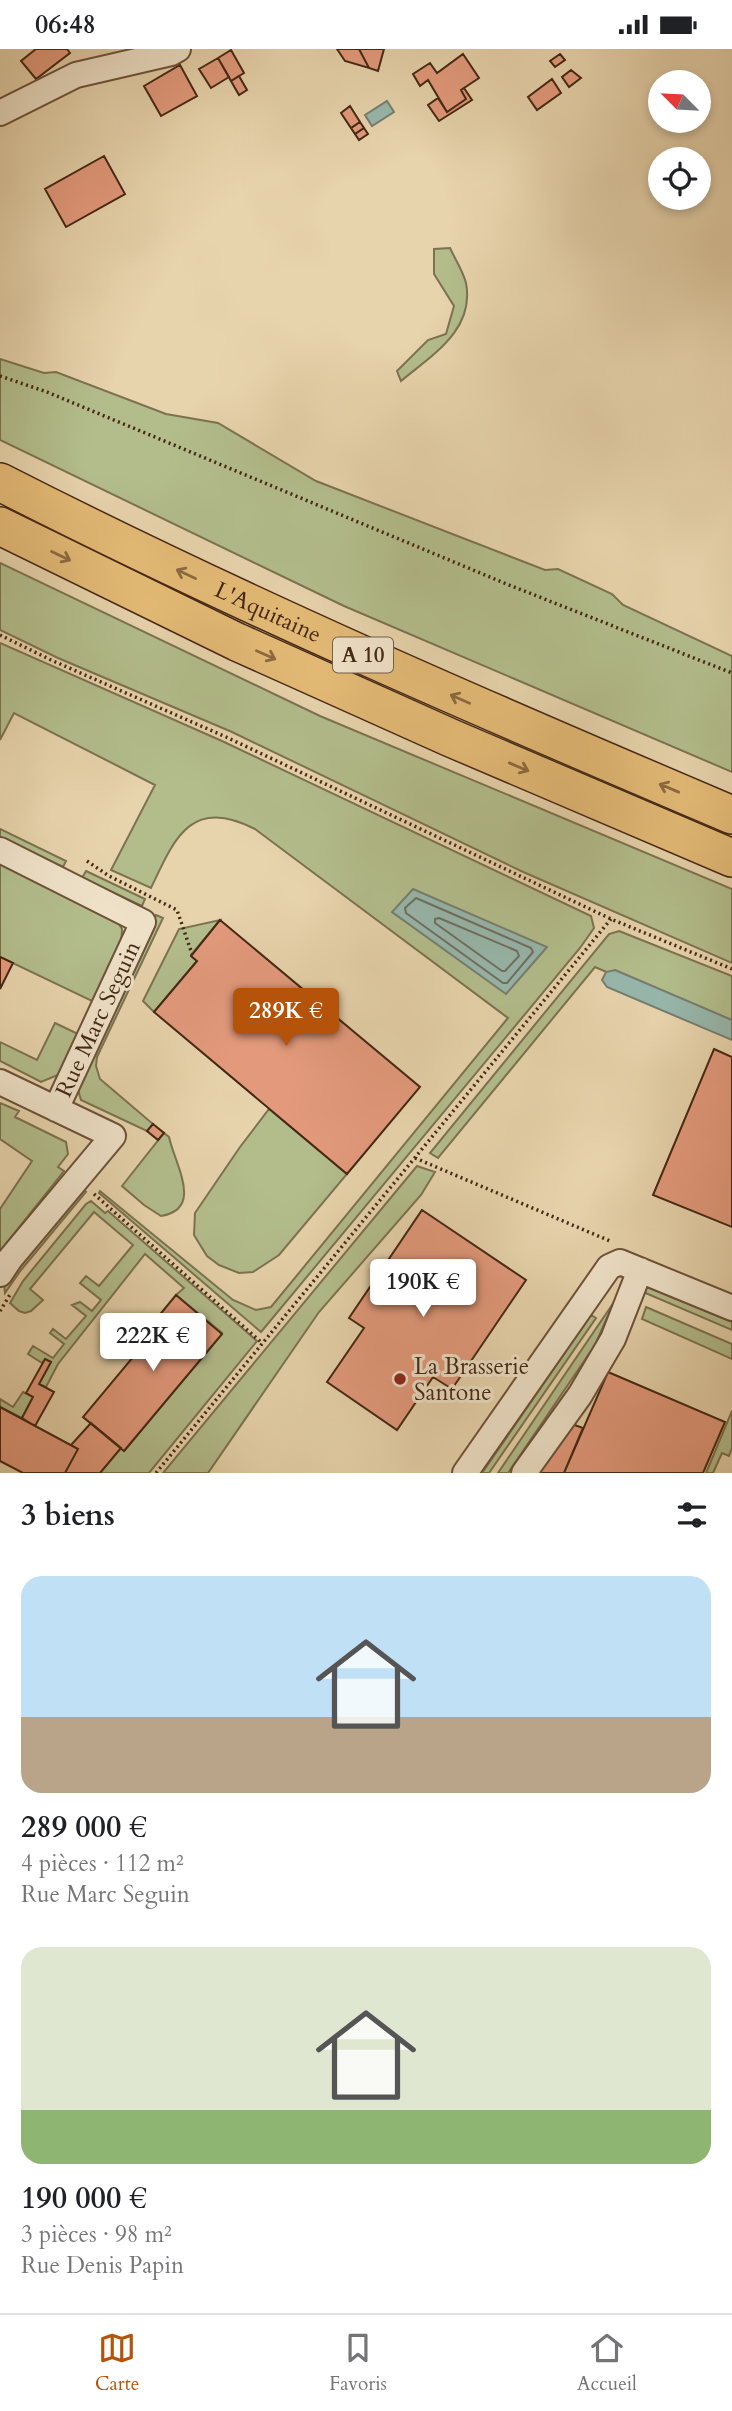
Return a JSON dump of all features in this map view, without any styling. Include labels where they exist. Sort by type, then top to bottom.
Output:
[{"type":"highway","name":"L'Aquitaine","points":[[0,482],[254,607],[475,706],[732,814]]},
{"type":"highway","name":"L'Aquitaine","points":[[0,526],[237,642],[451,738],[732,858]]},
{"type":"street","points":[[0,113],[76,75],[178,49]]},
{"type":"street","name":"Rue Marc Seguin","points":[[0,850],[143,922],[56,1109]]},
{"type":"street","points":[[0,1082],[113,1136],[0,1274]]},
{"type":"street","points":[[465,1473],[609,1267],[620,1262],[732,1308]]},
{"type":"street","points":[[524,1473],[580,1395],[613,1339],[640,1270]]},
{"type":"path","points":[[0,376],[47,392],[509,585],[732,673]]},
{"type":"path","points":[[0,635],[226,737],[611,919],[732,969]]},
{"type":"path","points":[[156,1473],[611,919]]},
{"type":"path","points":[[415,1158],[614,1243]]},
{"type":"path","points":[[90,1190],[262,1343]]},
{"type":"green space","points":[[450,248],[466,283],[464,314],[449,340],[401,381],[397,371],[428,340],[446,334],[454,306],[434,274],[434,249]]},
{"type":"green space","points":[[0,359],[44,373],[56,372],[166,414],[218,423],[316,481],[545,570],[558,569],[612,594],[623,605],[732,656],[732,772],[344,606],[0,440]]},
{"type":"green space","points":[[0,563],[320,716],[732,889],[732,963],[521,871],[232,732],[58,658],[0,630]]},
{"type":"green space","points":[[0,643],[222,741],[591,916],[594,928],[580,948],[261,1332],[99,1193],[100,1191],[233,1300],[256,1310],[271,1307],[508,1018],[255,829],[233,820],[200,820],[188,827],[168,853],[151,888],[111,870],[155,785],[14,713],[0,740]]},
{"type":"green space","points":[[0,829],[66,861],[63,867],[0,837]]},
{"type":"green space","points":[[0,858],[114,916],[122,929],[121,945],[94,1002],[0,957]]},
{"type":"green space","points":[[86,871],[145,899],[142,906],[82,878]]},
{"type":"green space","points":[[156,915],[163,918],[97,1057],[96,1066],[100,1079],[153,1124],[147,1131],[81,1100],[76,1083]]},
{"type":"green space","points":[[220,920],[191,955],[197,961],[154,1012],[143,1001],[179,929]]},
{"type":"green space","points":[[619,931],[732,976],[732,1026],[595,967],[438,1158],[430,1153],[609,934]]},
{"type":"green space","points":[[55,1023],[78,1034],[58,1075],[41,1082],[0,1061],[0,1042],[37,1060]]},
{"type":"green space","points":[[0,1103],[19,1111],[15,1117],[66,1142],[68,1154],[58,1167],[64,1171],[0,1251],[0,1209],[32,1161],[0,1139]]},
{"type":"green space","points":[[269,1109],[347,1174],[279,1255],[253,1272],[239,1273],[219,1265],[207,1256],[194,1235],[195,1213]]},
{"type":"green space","points":[[164,1133],[169,1137],[184,1195],[181,1205],[174,1212],[161,1216],[122,1186]]},
{"type":"green space","points":[[417,1166],[435,1172],[421,1195],[319,1312],[208,1473],[163,1473]]},
{"type":"green space","points":[[80,1187],[86,1192],[5,1293],[4,1282]]},
{"type":"green space","points":[[91,1201],[105,1213],[108,1211],[257,1341],[149,1473],[100,1473],[121,1448],[125,1450],[222,1333],[176,1295],[184,1288],[145,1254],[58,1364],[46,1387],[39,1384],[51,1362],[45,1359],[42,1363],[28,1354],[33,1346],[53,1358],[64,1344],[50,1333],[53,1329],[66,1339],[86,1316],[72,1305],[80,1302],[92,1311],[101,1300],[80,1283],[86,1276],[99,1286],[133,1245],[94,1212],[30,1289],[43,1300],[25,1313],[10,1303],[23,1281]]},
{"type":"green space","points":[[646,1285],[732,1322],[732,1330],[643,1292]]},
{"type":"green space","points":[[614,1302],[595,1345],[508,1473],[498,1473]]},
{"type":"green space","points":[[646,1307],[732,1344],[732,1359],[642,1319]]},
{"type":"green space","points":[[591,1315],[596,1318],[489,1473],[482,1473]]},
{"type":"green space","points":[[23,1392],[33,1397],[22,1418],[0,1407],[0,1399],[13,1407]]},
{"type":"green space","points":[[732,1411],[732,1448],[729,1456],[722,1453],[713,1473],[706,1473]]},
{"type":"water","points":[[387,101],[394,112],[372,126],[365,115]]},
{"type":"water","points":[[413,889],[547,947],[506,994],[392,912]]},
{"type":"water","points":[[615,970],[732,1020],[732,1040],[607,987],[602,980],[606,972]]},
{"type":"building","points":[[36,49],[67,49],[70,53],[36,79],[21,61]]},
{"type":"building","points":[[337,49],[359,49],[369,68],[345,61]]},
{"type":"building","points":[[359,49],[384,49],[378,71],[369,68]]},
{"type":"building","points":[[231,50],[244,73],[231,81],[218,58]]},
{"type":"building","points":[[463,54],[479,78],[461,90],[466,99],[447,112],[428,80],[420,86],[413,74],[430,63],[437,73]]},
{"type":"building","points":[[560,54],[565,60],[555,67],[550,61]]},
{"type":"building","points":[[218,58],[229,77],[211,88],[199,69]]},
{"type":"building","points":[[180,65],[197,96],[161,116],[144,86]]},
{"type":"building","points":[[571,70],[581,78],[569,87],[562,77]]},
{"type":"building","points":[[239,76],[247,90],[239,95],[231,81]]},
{"type":"building","points":[[552,79],[561,93],[537,110],[528,97]]},
{"type":"building","points":[[464,88],[472,100],[439,121],[428,105],[438,98],[447,112],[466,99],[461,90]]},
{"type":"building","points":[[350,106],[360,122],[351,128],[341,113]]},
{"type":"building","points":[[360,122],[364,128],[355,134],[351,128]]},
{"type":"building","points":[[364,128],[368,134],[359,140],[355,134]]},
{"type":"building","points":[[104,156],[125,194],[66,227],[45,189]]},
{"type":"building","points":[[220,920],[420,1087],[347,1174],[154,1012],[197,961],[191,956]]},
{"type":"building","points":[[0,957],[13,963],[0,989]]},
{"type":"building","points":[[714,1049],[732,1057],[732,1227],[653,1195]]},
{"type":"building","points":[[153,1124],[164,1133],[158,1140],[147,1131]]},
{"type":"building","points":[[422,1210],[526,1280],[452,1389],[433,1377],[397,1430],[327,1382],[364,1328],[349,1318]]},
{"type":"building","points":[[176,1295],[222,1334],[124,1451],[83,1417],[139,1350],[134,1346]]},
{"type":"building","points":[[45,1359],[51,1362],[39,1384],[54,1392],[35,1426],[22,1418],[33,1397],[26,1393]]},
{"type":"building","points":[[608,1372],[725,1422],[703,1473],[564,1473]]},
{"type":"building","points":[[0,1407],[78,1449],[65,1473],[23,1473],[0,1461]]},
{"type":"building","points":[[91,1423],[121,1448],[100,1473],[65,1473],[78,1449],[71,1445]]},
{"type":"building","points":[[572,1424],[583,1428],[564,1473],[538,1473]]},
{"type":"place","name":"La Brasserie Santone","points":[[400,1379]]}]
